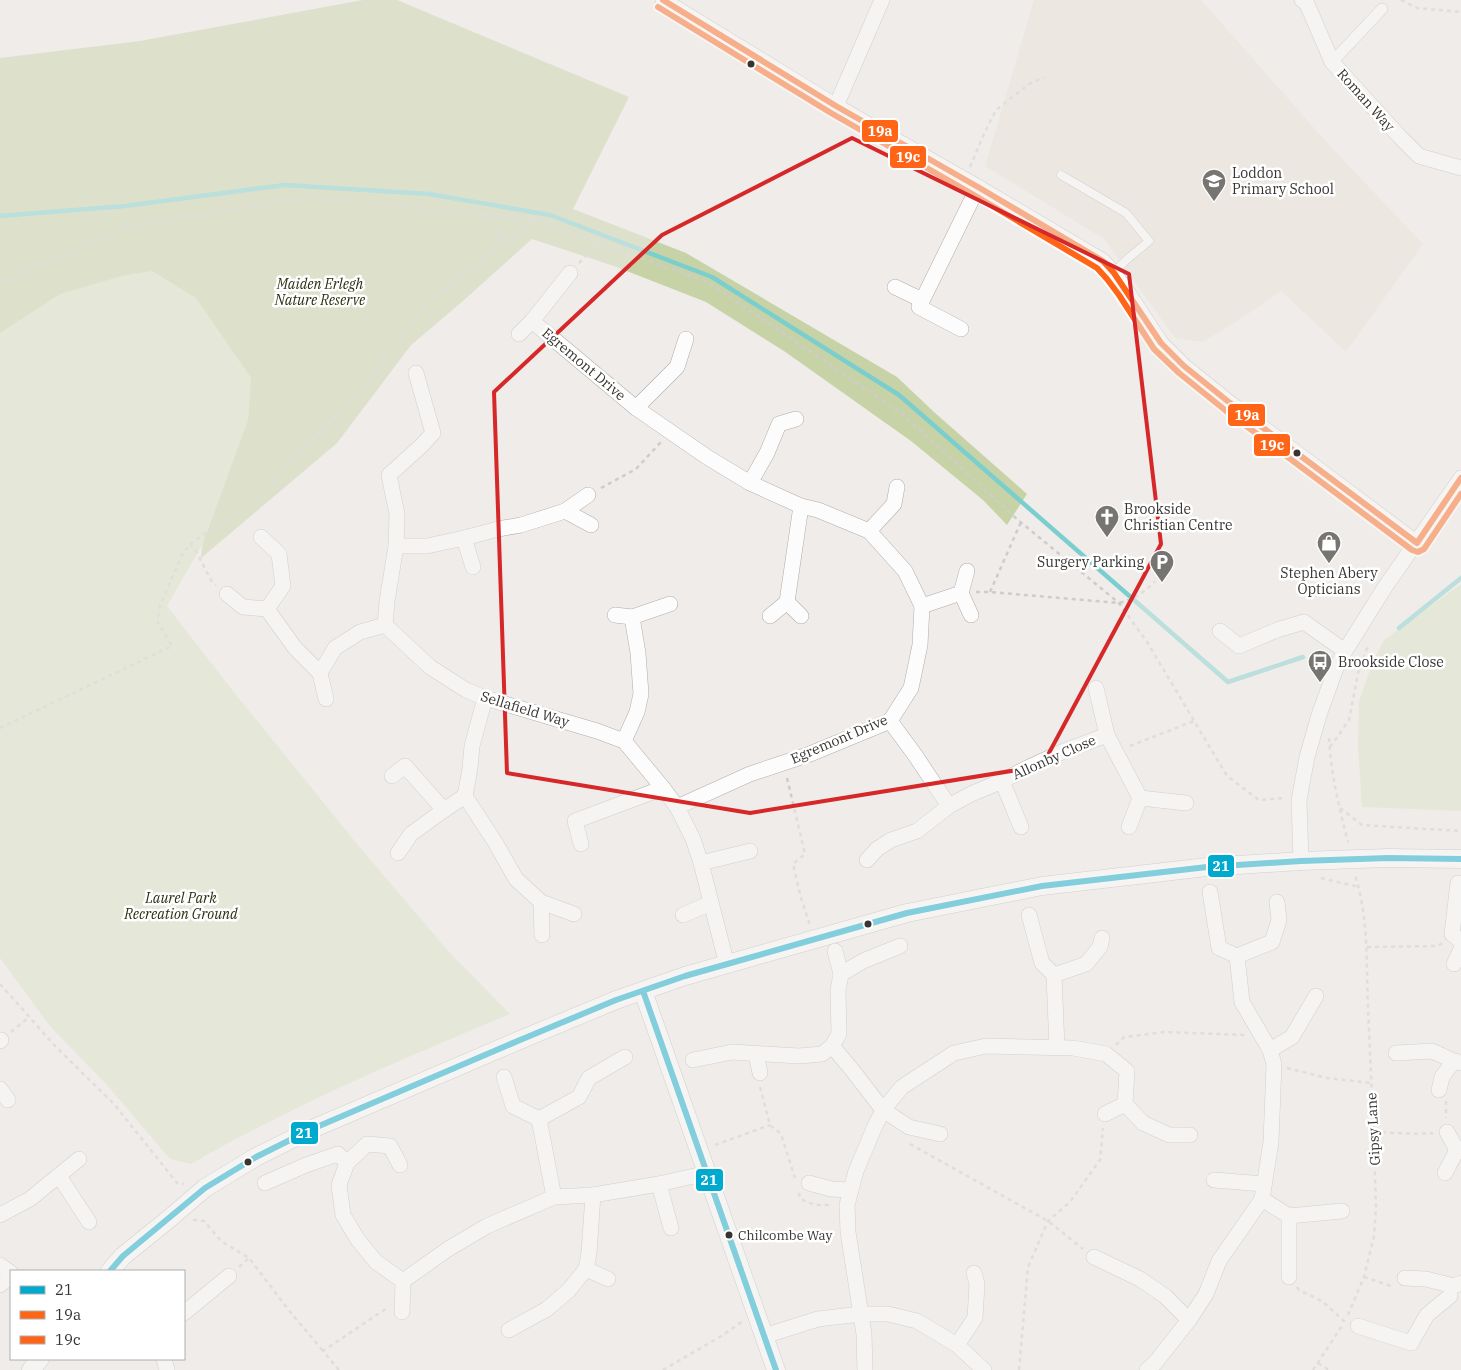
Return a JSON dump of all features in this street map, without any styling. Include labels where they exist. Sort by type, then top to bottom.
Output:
[{"type":"street","points":[[663,0],[836,106],[972,183],[1103,261],[1114,273],[1154,346],[1184,366],[1230,403],[1417,543]]},
{"type":"street","points":[[836,106],[882,0]]},
{"type":"street","name":"Roman Way","points":[[1302,0],[1306,4],[1332,62],[1400,138],[1419,156],[1461,168]]},
{"type":"street","points":[[1332,62],[1382,9]]},
{"type":"street","points":[[961,329],[919,307],[972,183]]},
{"type":"street","name":"Egremont Drive","points":[[519,334],[532,321],[570,272]]},
{"type":"street","points":[[895,287],[922,300]]},
{"type":"street","name":"Egremont Drive","points":[[532,321],[636,408],[707,457],[750,483],[801,506],[818,510],[869,531],[905,572],[922,606],[920,645],[911,688],[890,721],[810,754],[750,774],[677,807]]},
{"type":"street","name":"Egremont Drive","points":[[636,408],[677,368],[686,339]]},
{"type":"street","points":[[320,674],[335,648],[360,632],[385,625],[396,546],[397,514],[389,475],[433,433],[416,372]]},
{"type":"street","points":[[750,483],[767,453],[776,418],[796,419]]},
{"type":"street","points":[[1301,861],[1299,800],[1307,757],[1325,696],[1345,651],[1461,478]]},
{"type":"street","points":[[869,531],[894,504],[897,487]]},
{"type":"street","points":[[396,546],[427,546],[521,525],[565,511],[588,495]]},
{"type":"street","points":[[770,616],[788,602],[801,506]]},
{"type":"street","points":[[565,511],[590,525]]},
{"type":"street","points":[[261,537],[280,554],[283,586],[267,609]]},
{"type":"street","points":[[464,538],[473,567]]},
{"type":"street","points":[[967,572],[961,593],[971,615]]},
{"type":"street","points":[[922,606],[961,593]]},
{"type":"street","points":[[228,594],[243,607],[267,609],[295,648],[320,674],[326,699]]},
{"type":"street","points":[[788,602],[801,616]]},
{"type":"street","points":[[615,615],[632,617],[670,604]]},
{"type":"street","points":[[624,741],[637,712],[641,694],[638,653],[632,617]]},
{"type":"street","points":[[1220,631],[1239,646],[1277,630],[1304,622],[1345,651]]},
{"type":"street","name":"Sellafield Way","points":[[385,625],[430,667],[466,690],[485,698],[597,731],[624,741],[677,807],[693,839],[727,965]]},
{"type":"street","name":"Allonby Close","points":[[1096,688],[1107,735],[1140,798]]},
{"type":"street","points":[[485,698],[472,746],[465,796],[516,879],[541,902],[574,914]]},
{"type":"street","points":[[890,721],[949,806]]},
{"type":"street","name":"Allonby Close","points":[[866,860],[877,849],[892,840],[917,831],[949,806],[972,794],[1002,782],[1064,751],[1107,735]]},
{"type":"street","points":[[392,776],[405,766],[444,810]]},
{"type":"street","name":"Allonby Close","points":[[1002,782],[1021,827]]},
{"type":"street","points":[[581,844],[575,821],[663,788]]},
{"type":"street","points":[[398,853],[411,834],[465,796]]},
{"type":"street","points":[[1129,827],[1140,798],[1186,802]]},
{"type":"street","points":[[701,863],[750,851]]},
{"type":"street","points":[[111,1270],[123,1256],[205,1188],[256,1157],[312,1129],[502,1048],[616,1000],[684,976],[907,913],[1042,886],[1207,867],[1388,858],[1461,859]]},
{"type":"street","points":[[1457,937],[1458,883]]},
{"type":"street","points":[[1210,892],[1218,948],[1237,956],[1272,942],[1279,920],[1277,902]]},
{"type":"street","points":[[541,902],[542,935]]},
{"type":"street","points":[[682,914],[711,903]]},
{"type":"street","points":[[1029,915],[1042,963],[1054,975],[1057,1048]]},
{"type":"street","points":[[1054,975],[1086,964],[1100,947],[1102,938]]},
{"type":"street","points":[[842,974],[863,961],[900,946]]},
{"type":"street","points":[[1454,964],[1461,949]]},
{"type":"street","points":[[693,1060],[732,1052],[799,1056],[822,1054],[832,1046],[839,1034],[838,990],[842,974],[835,951]]},
{"type":"street","points":[[1154,1368],[1206,1294],[1219,1261],[1262,1199],[1272,1142],[1272,1057],[1242,1002],[1237,956]]},
{"type":"street","points":[[643,991],[776,1370]]},
{"type":"street","points":[[1272,1057],[1292,1037],[1316,996]]},
{"type":"street","points":[[832,1046],[883,1110],[908,1126],[940,1134]]},
{"type":"street","points":[[865,1370],[864,1334],[848,1232],[847,1205],[856,1171],[883,1110],[902,1087],[954,1053],[986,1046],[1073,1048],[1106,1054],[1127,1071],[1125,1104],[1143,1123],[1169,1134],[1190,1134]]},
{"type":"street","points":[[1396,1053],[1432,1051],[1457,1062],[1442,1077],[1443,1095]]},
{"type":"street","points":[[756,1054],[760,1073]]},
{"type":"street","points":[[540,1119],[579,1097],[589,1078],[626,1057]]},
{"type":"street","points":[[504,1077],[513,1106],[540,1119]]},
{"type":"street","points":[[1105,1114],[1125,1104]]},
{"type":"street","points":[[540,1119],[554,1197]]},
{"type":"street","points":[[1445,1173],[1459,1150],[1447,1132]]},
{"type":"street","points":[[400,1165],[390,1146],[367,1144],[346,1163],[339,1185],[343,1215],[358,1240],[376,1262],[403,1281]]},
{"type":"street","points":[[265,1183],[306,1165],[338,1154],[346,1163]]},
{"type":"street","points":[[0,1215],[30,1199],[79,1159]]},
{"type":"street","points":[[395,1308],[403,1281],[448,1249],[487,1226],[554,1197],[593,1195],[659,1184],[707,1173]]},
{"type":"street","points":[[59,1176],[89,1222]]},
{"type":"street","points":[[1214,1180],[1264,1184]]},
{"type":"street","points":[[659,1184],[671,1228]]},
{"type":"street","points":[[801,1186],[851,1190]]},
{"type":"street","points":[[509,1330],[547,1310],[569,1290],[586,1269],[593,1195]]},
{"type":"street","points":[[1262,1199],[1289,1216],[1342,1211]]},
{"type":"street","points":[[1288,1277],[1289,1216]]},
{"type":"street","points":[[1094,1257],[1140,1279],[1165,1296],[1189,1320]]},
{"type":"street","points":[[0,1265],[10,1274]]},
{"type":"street","points":[[586,1269],[608,1279]]},
{"type":"street","points":[[1448,1271],[1457,1292]]},
{"type":"street","points":[[957,1345],[975,1318],[977,1284],[974,1273]]},
{"type":"street","points":[[0,1285],[10,1276]]},
{"type":"street","points":[[185,1312],[229,1276]]},
{"type":"street","points":[[1405,1278],[1426,1279],[1457,1292]]},
{"type":"street","points":[[1352,1324],[1411,1343],[1427,1315],[1457,1292]]},
{"type":"street","points":[[764,1336],[818,1319],[861,1314],[888,1314],[917,1321],[957,1345],[984,1370]]},
{"type":"street","points":[[31,1370],[39,1360]]},
{"type":"lane","points":[[1061,175],[1126,213],[1149,241],[1124,261],[1114,273]]},
{"type":"path","points":[[1401,0],[1417,8],[1461,12]]},
{"type":"path","points":[[972,183],[984,134],[996,110],[1028,84],[1044,76]]},
{"type":"path","points":[[0,284],[129,226],[311,197],[535,220],[708,282],[901,413],[1021,522],[1119,603],[1147,642],[1227,776],[1259,800],[1290,798]]},
{"type":"path","points":[[486,215],[497,229],[500,244]]},
{"type":"path","points":[[0,728],[172,646],[158,623],[159,608],[182,555],[190,544],[256,499],[367,382],[425,305],[500,244],[535,220]]},
{"type":"path","points":[[570,272],[599,243]]},
{"type":"path","points":[[588,495],[636,469],[671,432]]},
{"type":"path","points":[[990,592],[1021,522]]},
{"type":"path","points":[[190,544],[196,551],[212,582],[228,594]]},
{"type":"path","points":[[961,593],[990,592],[1119,603],[1145,592],[1155,581]]},
{"type":"path","points":[[1330,747],[1349,720],[1358,673],[1368,643],[1357,632]]},
{"type":"path","points":[[1116,751],[1194,721]]},
{"type":"path","points":[[1329,735],[1333,778],[1348,842]]},
{"type":"path","points":[[784,762],[805,854],[793,864],[801,898],[812,928]]},
{"type":"path","points":[[1339,807],[1362,825],[1461,831]]},
{"type":"path","name":"Gipsy Lane","points":[[1313,1370],[1352,1324],[1374,1236],[1376,1207],[1367,947],[1363,906],[1355,875]]},
{"type":"path","points":[[1318,878],[1328,878],[1359,887]]},
{"type":"path","points":[[1367,947],[1438,946],[1457,937]]},
{"type":"path","points":[[0,984],[56,1047],[114,1104],[177,1183]]},
{"type":"path","points":[[1,1040],[30,1017]]},
{"type":"path","points":[[1106,1054],[1124,1037],[1164,1032],[1262,1036]]},
{"type":"path","points":[[1272,1057],[1327,1078],[1371,1083]]},
{"type":"path","points":[[760,1073],[760,1088],[770,1125],[781,1134],[801,1186],[800,1199],[815,1205],[847,1205]]},
{"type":"path","points":[[1374,1132],[1419,1134],[1447,1132],[1443,1095]]},
{"type":"path","points":[[1019,1370],[1028,1267],[1048,1221],[1070,1202],[1100,1160],[1105,1114]]},
{"type":"path","points":[[699,1151],[770,1125]]},
{"type":"path","points":[[909,1143],[1048,1221],[1094,1257]]},
{"type":"path","points":[[204,1221],[221,1241],[249,1258],[338,1370]]},
{"type":"path","points":[[1288,1277],[1299,1290],[1322,1301],[1352,1324]]},
{"type":"path","points":[[323,1351],[384,1310],[395,1308]]},
{"type":"path","points":[[663,1370],[723,1335],[756,1312]]},
{"type":"path","points":[[1318,1363],[1329,1370]]},
{"type":"highlighted area","points":[[852,138],[1129,274],[1161,544],[1042,766],[750,813],[507,773],[494,392],[662,235]]},
{"type":"shaded area","name":"Loddon Primary School","points":[[1034,0],[1201,0],[1330,146],[1423,244],[1346,352],[1281,291],[1203,342],[1175,338],[1104,239],[985,166]]},
{"type":"green space","name":"Maiden Erlegh Nature Reserve","points":[[363,0],[397,0],[629,97],[573,209],[686,253],[897,377],[1027,494],[1007,525],[983,500],[911,441],[784,351],[706,302],[614,266],[532,239],[411,345],[337,443],[201,558],[203,543],[248,420],[251,378],[196,298],[152,271],[122,276],[60,294],[0,333],[0,58],[140,41]]},
{"type":"green space","name":"Laurel Park Recreation Ground","points":[[0,216],[464,300],[411,345],[337,443],[201,558],[202,545],[167,606],[357,844],[449,952],[510,1014],[308,1102],[191,1164],[170,1159],[106,1084],[49,1025],[0,958]]},
{"type":"green space","points":[[1461,584],[1461,811],[1362,807],[1358,746],[1359,701],[1374,659],[1384,640]]},
{"type":"waterway","points":[[0,216],[125,206],[285,185],[429,194],[550,215],[712,277],[899,395],[1228,682],[1303,657]]},
{"type":"waterway","points":[[1399,628],[1461,578]]},
{"type":"transit line","name":"19a","points":[[663,0],[836,106],[1103,261],[1114,273],[1161,343],[1184,366],[1230,403],[1417,543],[1461,478]]},
{"type":"transit line","name":"19c","points":[[658,7],[831,113],[1097,268],[1119,295],[1154,349],[1179,373],[1225,410],[1412,550],[1418,552],[1424,549],[1461,494]]},
{"type":"transit line","name":"21","points":[[111,1270],[123,1256],[205,1188],[256,1157],[312,1129],[520,1040],[616,1000],[685,976],[907,913],[1042,886],[1207,867],[1388,858],[1461,859]]},
{"type":"transit line","name":"21","points":[[643,991],[776,1370]]},
{"type":"place","name":"Loddon Primary School","points":[[1214,202]]},
{"type":"place","name":"Brookside Christian Centre","points":[[1107,538]]},
{"type":"place","name":"Stephen Abery Opticians","points":[[1329,564]]},
{"type":"place","name":"Surgery Parking","points":[[1162,583]]},
{"type":"place","name":"Brookside Close","points":[[1320,683]]},
{"type":"place","name":"Chilcombe Way","points":[[729,1235]]}]
